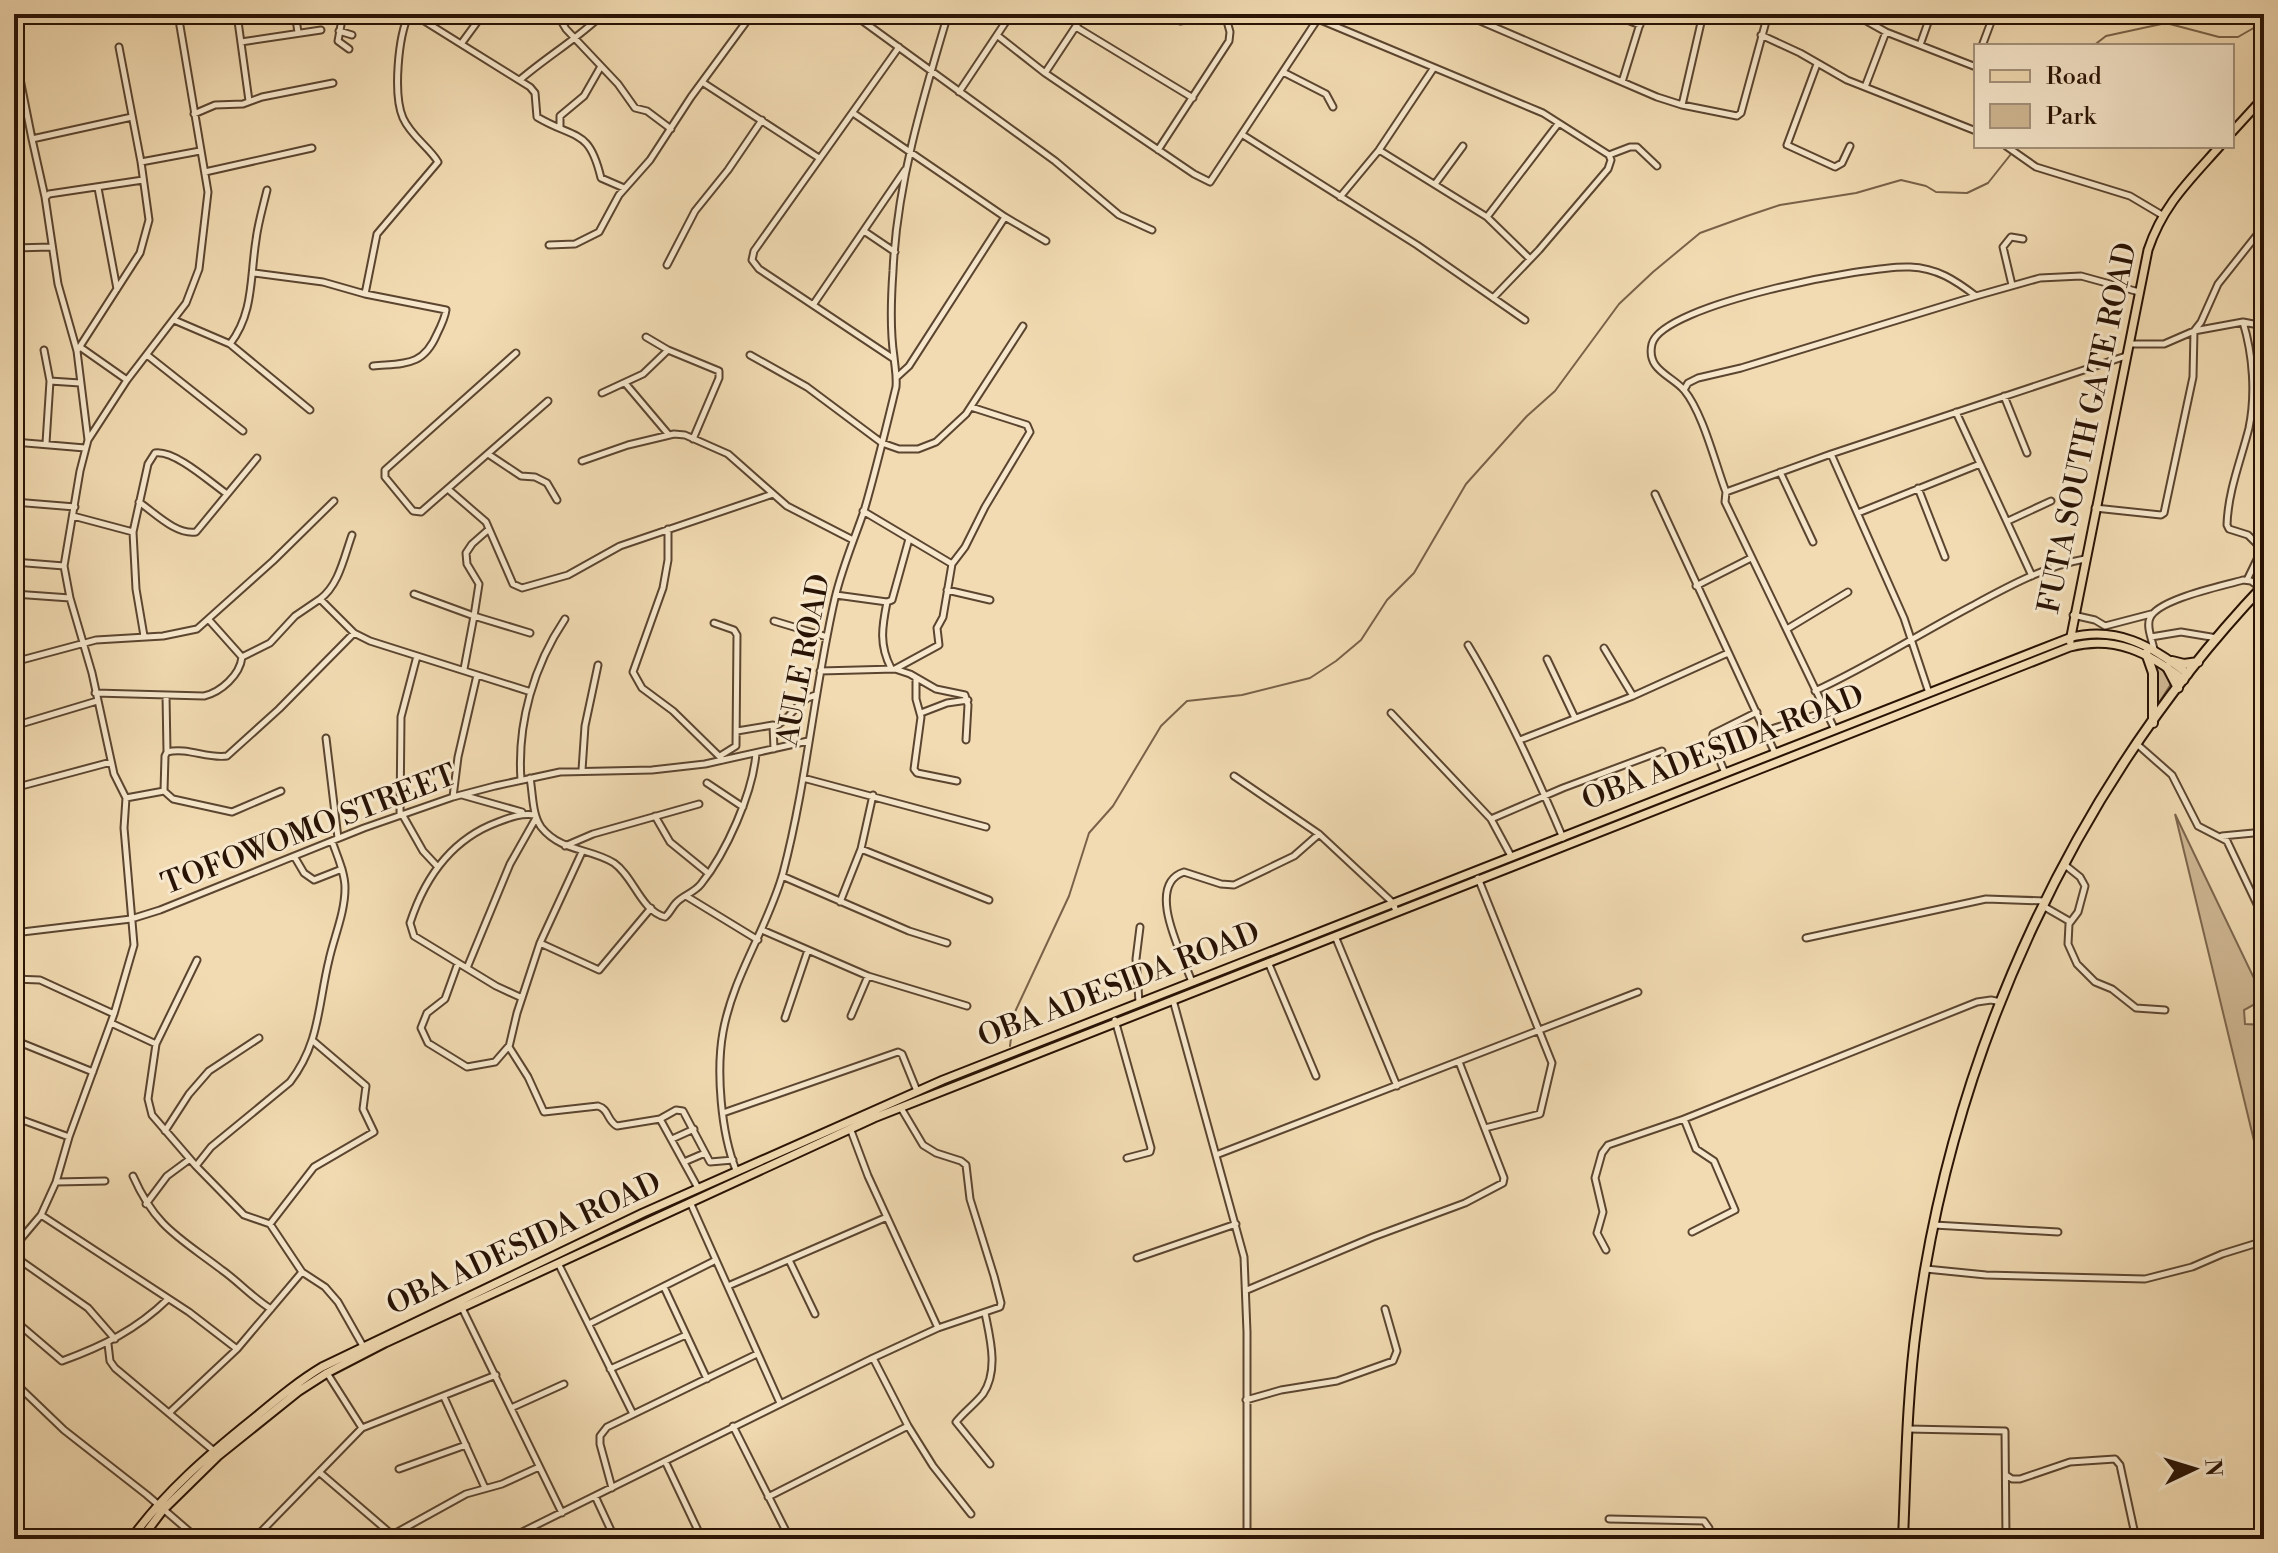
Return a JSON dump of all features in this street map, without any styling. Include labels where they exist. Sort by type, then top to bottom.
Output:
[{"type":"highway","points":[[1903,1539],[1907,1430],[1916,1324],[1925,1269],[1958,1126],[2001,1002],[2044,904],[2089,821],[2186,677],[2263,586]]},
{"type":"highway","points":[[2150,651],[2153,724]]},
{"type":"highway","points":[[2178,688],[2169,664],[2198,662]]},
{"type":"main road","points":[[2234,130],[2264,97]]},
{"type":"main road","name":"FUTA SOUTH GATE ROAD","points":[[2070,643],[2148,250],[2162,215],[2218,148]]},
{"type":"main road","points":[[2073,616],[2082,635]]},
{"type":"main road","points":[[2054,644],[2073,616]]},
{"type":"main road","name":"OBA ADESIDA ROAD","points":[[131,1539],[216,1453],[308,1376],[363,1346],[572,1252],[736,1170],[917,1091],[945,1084],[1112,1012],[1394,907],[1511,856],[1564,840],[1687,792],[1725,773],[2054,644],[2070,643],[2082,635],[2127,637],[2150,651]]},
{"type":"main road","points":[[1687,792],[2070,643],[2108,643],[2150,651],[2186,677]]},
{"type":"main road","points":[[216,1453],[327,1373],[448,1310],[462,1308],[558,1263],[572,1252],[900,1107],[945,1084],[1335,935],[1394,907],[1480,877],[1564,840]]},
{"type":"main road","points":[[141,1539],[160,1507]]},
{"type":"street","points":[[14,19],[70,14]]},
{"type":"street","points":[[14,1247],[41,1215],[56,1182],[114,1014],[134,945],[124,828],[126,798],[111,762],[64,566],[88,440],[127,380],[174,320],[193,289],[199,269],[207,212],[205,172],[178,14]]},
{"type":"street","points":[[237,14],[249,101]]},
{"type":"street","points":[[295,14],[298,32]]},
{"type":"street","points":[[343,14],[340,45],[349,49]]},
{"type":"street","points":[[365,294],[377,234],[438,162],[411,131],[401,111],[398,75],[404,28],[411,14],[521,79],[535,93],[537,117],[589,144],[602,179],[624,188]]},
{"type":"street","points":[[461,44],[483,14]]},
{"type":"street","points":[[557,14],[635,108],[647,111],[671,129]]},
{"type":"street","points":[[521,79],[543,60],[576,40],[603,14]]},
{"type":"street","points":[[549,245],[575,244],[591,237],[603,226],[624,188],[650,160],[752,14]]},
{"type":"street","points":[[853,14],[1055,161],[1119,215],[1152,230]]},
{"type":"street","name":"AULE ROAD","points":[[736,1170],[723,1113],[720,1057],[723,1032],[733,998],[782,876],[836,595],[863,511],[897,377],[894,359],[895,252],[909,151],[948,14]]},
{"type":"street","points":[[959,92],[1011,14]]},
{"type":"street","points":[[1045,73],[1084,14]]},
{"type":"street","points":[[1158,150],[1229,41],[1230,32],[1224,14],[1180,21],[1169,14]]},
{"type":"street","points":[[1464,14],[1682,105],[1740,115],[1768,14]]},
{"type":"street","points":[[1612,14],[1640,25]]},
{"type":"street","points":[[1622,82],[1643,14]]},
{"type":"street","points":[[1682,105],[1703,14]]},
{"type":"street","points":[[1854,14],[1886,32],[1974,65]]},
{"type":"street","points":[[1920,45],[1931,14]]},
{"type":"street","points":[[1983,44],[1994,14]]},
{"type":"street","points":[[998,36],[1045,73],[1210,182],[1320,17],[1433,69],[1543,113],[1609,155],[1611,160],[1608,169],[1493,298]]},
{"type":"street","points":[[1076,27],[1193,98]]},
{"type":"street","points":[[241,42],[321,30]]},
{"type":"street","points":[[339,31],[352,35]]},
{"type":"street","points":[[1865,87],[1886,32]]},
{"type":"street","points":[[1761,35],[1865,87],[1974,130]]},
{"type":"street","points":[[79,349],[140,253],[147,231],[149,209],[119,47]]},
{"type":"street","points":[[894,359],[759,269],[752,260],[754,251],[899,47]]},
{"type":"street","points":[[14,49],[17,84],[45,197],[51,247],[66,318],[79,349],[88,440]]},
{"type":"street","points":[[1817,64],[1787,145],[1835,167],[1842,163],[1850,146]]},
{"type":"street","points":[[560,128],[560,116],[584,96],[600,68]]},
{"type":"street","points":[[1340,197],[1379,150],[1433,69]]},
{"type":"street","points":[[1283,72],[1326,94],[1333,107]]},
{"type":"street","points":[[702,82],[819,158]]},
{"type":"street","points":[[194,114],[215,105],[243,104],[333,83]]},
{"type":"street","points":[[853,113],[1005,217],[1046,241]]},
{"type":"street","points":[[32,139],[132,117]]},
{"type":"street","points":[[2234,118],[2240,123]]},
{"type":"street","points":[[667,265],[695,211],[762,120]]},
{"type":"street","points":[[1487,217],[1558,124]]},
{"type":"street","points":[[1243,135],[1525,320]]},
{"type":"street","points":[[1435,184],[1463,146]]},
{"type":"street","points":[[1609,155],[1637,147],[1657,166]]},
{"type":"street","points":[[205,172],[312,148]]},
{"type":"street","points":[[2009,148],[2036,167],[2130,196],[2162,215]]},
{"type":"street","points":[[1379,150],[1487,217],[1530,259]]},
{"type":"street","points":[[141,162],[200,151]]},
{"type":"street","points":[[813,305],[907,168]]},
{"type":"street","points":[[45,197],[143,180]]},
{"type":"street","points":[[98,188],[118,291]]},
{"type":"street","points":[[230,344],[251,299],[256,240],[267,190]]},
{"type":"street","points":[[897,377],[909,366],[1005,217]]},
{"type":"street","points":[[2095,508],[2164,513],[2193,377],[2194,331],[2218,284],[2264,226]]},
{"type":"street","points":[[864,231],[895,252]]},
{"type":"street","points":[[2012,285],[2003,247],[2011,237],[2023,239]]},
{"type":"street","points":[[14,248],[51,247]]},
{"type":"street","points":[[1835,730],[1725,502],[1726,492],[1705,433],[1684,390],[1665,377],[1653,361],[1651,352],[1655,337],[1672,323],[1722,303],[1859,270],[1924,269],[1947,275],[1976,296]]},
{"type":"street","points":[[254,273],[323,282],[365,294],[444,309],[446,312],[433,343],[424,356],[411,363],[373,366]]},
{"type":"street","points":[[1684,390],[1688,383],[1698,378],[1741,368],[2012,285],[2068,275],[2139,292]]},
{"type":"street","points":[[174,320],[230,344],[310,410]]},
{"type":"street","points":[[2243,322],[2251,356],[2251,414],[2234,479],[2227,525],[2229,529],[2248,535],[2262,549],[2247,580]]},
{"type":"street","points":[[2129,344],[2164,344],[2194,331],[2243,322],[2264,326]]},
{"type":"street","points":[[750,355],[807,387],[882,443],[899,449],[927,447],[952,429],[971,407],[1023,326]]},
{"type":"street","points":[[646,337],[668,350],[719,371],[719,378],[693,439]]},
{"type":"street","points":[[79,349],[127,380]]},
{"type":"street","points":[[44,350],[50,381],[46,443]]},
{"type":"street","points":[[602,393],[653,367],[668,350]]},
{"type":"street","points":[[516,353],[384,472],[385,477],[416,513],[421,512],[548,401]]},
{"type":"street","points":[[147,355],[243,431]]},
{"type":"street","points":[[1726,492],[2126,356]]},
{"type":"street","points":[[50,381],[80,383]]},
{"type":"street","points":[[625,383],[631,394],[669,435]]},
{"type":"street","points":[[2004,396],[2027,453]]},
{"type":"street","points":[[893,668],[939,645],[937,624],[943,617],[952,564],[965,547],[1030,432],[1027,425],[971,407]]},
{"type":"street","points":[[1956,412],[2032,576]]},
{"type":"street","points":[[582,461],[628,445],[679,434],[739,461],[797,512],[853,540]]},
{"type":"street","points":[[14,442],[85,448]]},
{"type":"street","points":[[144,636],[136,589],[133,532],[148,464],[155,453],[173,456],[227,494]]},
{"type":"street","points":[[488,454],[521,476],[542,479],[557,500]]},
{"type":"street","points":[[1831,454],[1912,639],[1929,693]]},
{"type":"street","points":[[139,502],[176,528],[190,533],[202,527],[257,458]]},
{"type":"street","points":[[1858,513],[1980,464]]},
{"type":"street","points":[[1780,472],[1813,542]]},
{"type":"street","points":[[1918,488],[1945,557]]},
{"type":"street","points":[[449,490],[479,515],[490,529],[513,584],[522,588],[568,575],[620,546],[773,494]]},
{"type":"street","points":[[1655,494],[1775,753]]},
{"type":"street","points":[[14,662],[106,638],[189,632],[209,620],[334,501]]},
{"type":"street","points":[[2008,521],[2051,501]]},
{"type":"street","points":[[14,502],[75,507]]},
{"type":"street","points":[[863,511],[952,564]]},
{"type":"street","points":[[73,516],[133,532]]},
{"type":"street","points":[[464,670],[479,584],[467,564],[466,553],[490,529]]},
{"type":"street","points":[[668,529],[668,560],[663,588],[633,672],[642,688],[673,711],[722,758],[735,748],[737,731],[736,633],[714,623]]},
{"type":"street","points":[[95,693],[214,693],[236,673],[242,657],[270,643],[295,616],[332,588],[352,535]]},
{"type":"street","points":[[836,595],[887,602],[892,600],[909,539]]},
{"type":"street","points":[[1696,586],[1751,558]]},
{"type":"street","points":[[1815,691],[1864,668],[2032,576],[2085,559]]},
{"type":"street","points":[[14,562],[64,566]]},
{"type":"street","points":[[2073,616],[2095,620],[2105,626],[2152,614],[2167,604],[2247,580],[2263,586]]},
{"type":"street","points":[[947,590],[990,600]]},
{"type":"street","points":[[1787,629],[1848,592]]},
{"type":"street","points":[[14,594],[70,598]]},
{"type":"street","points":[[414,594],[530,633]]},
{"type":"street","points":[[320,599],[354,633],[378,644],[531,692]]},
{"type":"street","points":[[887,602],[882,643],[884,656],[893,668]]},
{"type":"street","points":[[2150,651],[2148,624],[2152,614]]},
{"type":"street","points":[[521,780],[521,744],[531,692],[551,640],[565,619]]},
{"type":"street","points":[[209,620],[242,657]]},
{"type":"street","points":[[774,621],[827,637]]},
{"type":"street","points":[[2151,637],[2181,632],[2218,638]]},
{"type":"street","points":[[167,752],[179,750],[227,756],[270,718],[354,633]]},
{"type":"street","points":[[1468,645],[1520,740],[1564,840]]},
{"type":"street","points":[[1604,648],[1633,696]]},
{"type":"street","points":[[1520,740],[1633,696],[1728,653]]},
{"type":"street","points":[[417,656],[401,717],[401,815],[423,851],[437,866]]},
{"type":"street","points":[[1547,659],[1575,718]]},
{"type":"street","points":[[582,770],[583,738],[598,665]]},
{"type":"street","points":[[820,671],[893,668],[936,689],[965,695],[968,700],[966,740]]},
{"type":"street","points":[[453,797],[458,757],[477,675]]},
{"type":"street","points":[[916,677],[916,699],[921,713],[915,771],[957,781]]},
{"type":"street","points":[[164,791],[166,695]]},
{"type":"street","points":[[737,731],[774,727],[787,720],[800,702],[816,695]]},
{"type":"street","points":[[921,713],[947,703],[968,700]]},
{"type":"street","points":[[14,726],[97,701]]},
{"type":"street","points":[[1725,773],[1712,742],[1713,734],[1757,712]]},
{"type":"street","points":[[1765,731],[1825,712]]},
{"type":"street","points":[[1391,713],[1491,819],[1511,856]]},
{"type":"street","points":[[774,727],[774,749]]},
{"type":"street","points":[[196,1166],[211,1147],[290,1082],[312,1040],[320,1016],[324,978],[343,910],[345,887],[335,840],[326,738]]},
{"type":"street","name":"TOFOWOMO STREET","points":[[14,933],[131,919],[208,893],[401,815],[453,797],[521,780],[582,770],[652,770],[808,741]]},
{"type":"street","points":[[2138,745],[2175,778],[2203,831],[2221,837],[2264,832]]},
{"type":"street","points":[[1491,819],[1662,751]]},
{"type":"street","points":[[530,778],[536,816],[543,830],[564,846],[614,863],[651,908],[665,917],[676,903],[696,890],[708,873],[743,807],[753,778],[756,753]]},
{"type":"street","points":[[14,788],[111,762]]},
{"type":"street","points":[[1234,776],[1319,834],[1394,907]]},
{"type":"street","points":[[803,778],[986,827]]},
{"type":"street","points":[[707,783],[743,807]]},
{"type":"street","points":[[164,791],[173,799],[232,812],[281,791]]},
{"type":"street","points":[[126,798],[164,791]]},
{"type":"street","points":[[461,795],[536,816]]},
{"type":"street","points":[[840,902],[861,849],[873,795]]},
{"type":"street","points":[[564,846],[593,834],[699,804]]},
{"type":"street","points":[[522,998],[458,963],[414,936],[409,929],[437,866],[473,833],[526,813]]},
{"type":"street","points":[[467,968],[510,864],[536,816]]},
{"type":"street","points":[[655,816],[670,842],[708,873]]},
{"type":"street","points":[[1192,982],[1165,906],[1168,886],[1173,877],[1184,872],[1234,885],[1294,856],[1319,834]]},
{"type":"street","points":[[2221,837],[2231,847],[2264,919]]},
{"type":"street","points":[[861,849],[989,900]]},
{"type":"street","points":[[458,963],[445,999],[425,1017],[421,1028],[425,1039],[467,1067],[495,1062],[509,1046],[540,943],[582,852]]},
{"type":"street","points":[[294,856],[304,873],[314,880],[342,869]]},
{"type":"street","points":[[2065,865],[2080,877],[2085,886],[2078,912],[2069,921],[2068,944],[2077,964],[2095,982],[2112,989],[2136,1008],[2165,1010]]},
{"type":"street","points":[[782,876],[909,931],[947,943]]},
{"type":"street","points":[[1480,877],[1552,1063],[1542,1112],[1532,1118],[1485,1128]]},
{"type":"street","points":[[686,896],[758,940]]},
{"type":"street","points":[[2255,898],[2264,898]]},
{"type":"street","points":[[1806,938],[1986,899],[2044,904],[2069,921]]},
{"type":"street","points":[[540,943],[599,970],[651,908]]},
{"type":"street","points":[[1139,1002],[1136,959],[1140,927]]},
{"type":"street","points":[[762,930],[868,976],[967,1006]]},
{"type":"street","points":[[1335,935],[1397,1086]]},
{"type":"street","points":[[785,1018],[808,950]]},
{"type":"street","points":[[197,960],[156,1044],[148,1099],[152,1115],[244,1215],[270,1224],[302,1272],[325,1287],[338,1302],[363,1346]]},
{"type":"street","points":[[1268,961],[1316,1076]]},
{"type":"street","points":[[851,1016],[868,976]]},
{"type":"street","points":[[14,979],[40,980],[114,1014]]},
{"type":"street","points":[[1216,1155],[1638,992]]},
{"type":"street","points":[[1172,999],[1244,1257],[1247,1290],[1247,1539]]},
{"type":"street","points":[[1606,1250],[1597,1233],[1603,1212],[1595,1184],[1605,1147],[1684,1119],[1977,1002],[2001,1002]]},
{"type":"street","points":[[1112,1012],[1151,1148],[1150,1152],[1127,1158]]},
{"type":"street","points":[[111,1023],[156,1044]]},
{"type":"street","points":[[165,1131],[189,1094],[209,1071],[259,1038]]},
{"type":"street","points":[[14,1040],[93,1072]]},
{"type":"street","points":[[270,1224],[314,1167],[374,1132],[363,1109],[366,1086],[312,1040]]},
{"type":"street","points":[[509,1046],[544,1112],[598,1106],[605,1109],[611,1122],[617,1126],[660,1119],[680,1109],[686,1113],[711,1163],[733,1160]]},
{"type":"street","points":[[723,1113],[898,1052],[902,1054],[917,1091]]},
{"type":"street","points":[[1247,1290],[1373,1237],[1465,1203],[1503,1183],[1504,1178],[1459,1062]]},
{"type":"street","points":[[508,1539],[873,1358],[938,1328],[1000,1307],[970,1199],[966,1165],[923,1145],[900,1107]]},
{"type":"street","points":[[14,1133],[17,1118],[69,1137]]},
{"type":"street","points":[[660,1119],[698,1188]]},
{"type":"street","points":[[1684,1119],[1696,1149],[1715,1163],[1735,1210],[1692,1232]]},
{"type":"street","points":[[850,1128],[938,1328]]},
{"type":"street","points":[[672,1139],[694,1129]]},
{"type":"street","points":[[684,1162],[705,1153]]},
{"type":"street","points":[[146,1204],[167,1176],[190,1159]]},
{"type":"street","points":[[133,1176],[146,1204],[172,1234],[271,1309]]},
{"type":"street","points":[[56,1182],[105,1181]]},
{"type":"street","points":[[690,1201],[780,1403]]},
{"type":"street","points":[[41,1215],[207,1324],[237,1349]]},
{"type":"street","points":[[728,1286],[887,1217]]},
{"type":"street","points":[[1137,1258],[1236,1224]]},
{"type":"street","points":[[1934,1225],[2058,1232]]},
{"type":"street","points":[[1925,1269],[1986,1275],[2145,1279],[2183,1270],[2264,1241]]},
{"type":"street","points":[[14,1256],[88,1308],[115,1339]]},
{"type":"street","points":[[589,1324],[716,1260]]},
{"type":"street","points":[[789,1260],[815,1314]]},
{"type":"street","points":[[558,1263],[633,1414]]},
{"type":"street","points":[[169,1413],[237,1349],[302,1272]]},
{"type":"street","points":[[664,1287],[707,1379]]},
{"type":"street","points":[[14,1320],[62,1361],[108,1344],[168,1299]]},
{"type":"street","points":[[462,1308],[562,1513]]},
{"type":"street","points":[[1246,1400],[1281,1390],[1337,1381],[1393,1361],[1397,1351],[1385,1309]]},
{"type":"street","points":[[985,1313],[992,1351],[989,1377],[983,1393],[956,1422],[990,1464]]},
{"type":"street","points":[[610,1369],[686,1335]]},
{"type":"street","points":[[108,1344],[110,1361],[115,1368],[216,1453]]},
{"type":"street","points":[[612,1488],[600,1436],[607,1427],[757,1354]]},
{"type":"street","points":[[873,1358],[908,1426],[933,1466],[971,1514]]},
{"type":"street","points":[[327,1373],[362,1428]]},
{"type":"street","points":[[254,1539],[362,1428],[496,1375]]},
{"type":"street","points":[[14,1382],[64,1430],[198,1539]]},
{"type":"street","points":[[511,1408],[564,1384]]},
{"type":"street","points":[[444,1397],[485,1488]]},
{"type":"street","points":[[733,1426],[790,1539]]},
{"type":"street","points":[[768,1497],[908,1426]]},
{"type":"street","points":[[1907,1430],[2003,1429],[2007,1433],[2006,1539]]},
{"type":"street","points":[[399,1469],[466,1445]]},
{"type":"street","points":[[2005,1474],[2012,1479],[2020,1479],[2070,1462],[2115,1459],[2120,1465],[2136,1539]]},
{"type":"street","points":[[665,1461],[702,1539]]},
{"type":"street","points":[[319,1472],[394,1537],[466,1494],[502,1484],[540,1467]]},
{"type":"street","points":[[595,1496],[615,1539]]},
{"type":"street","points":[[1609,1519],[1704,1521],[1709,1528],[1709,1539]]},
{"type":"green space","points":[[2152,659],[2166,673],[2171,684],[2155,709]]},
{"type":"green space","points":[[2175,814],[2264,999],[2244,1010],[2245,1024],[2264,1025],[2264,1182]]},
{"type":"waterway","points":[[2096,44],[2106,36],[2166,23],[2219,37],[2238,37],[2264,22]]},
{"type":"waterway","points":[[1010,1046],[1014,1014],[1069,896],[1089,833],[1113,806],[1161,726],[1187,701],[1242,695],[1310,678],[1361,640],[1387,600],[1414,573],[1466,484],[1527,416],[1555,391],[1619,304],[1653,272],[1700,233],[1780,205],[1856,193],[1901,180],[1926,186],[1936,192],[1967,193],[1988,183],[2011,154]]}]
